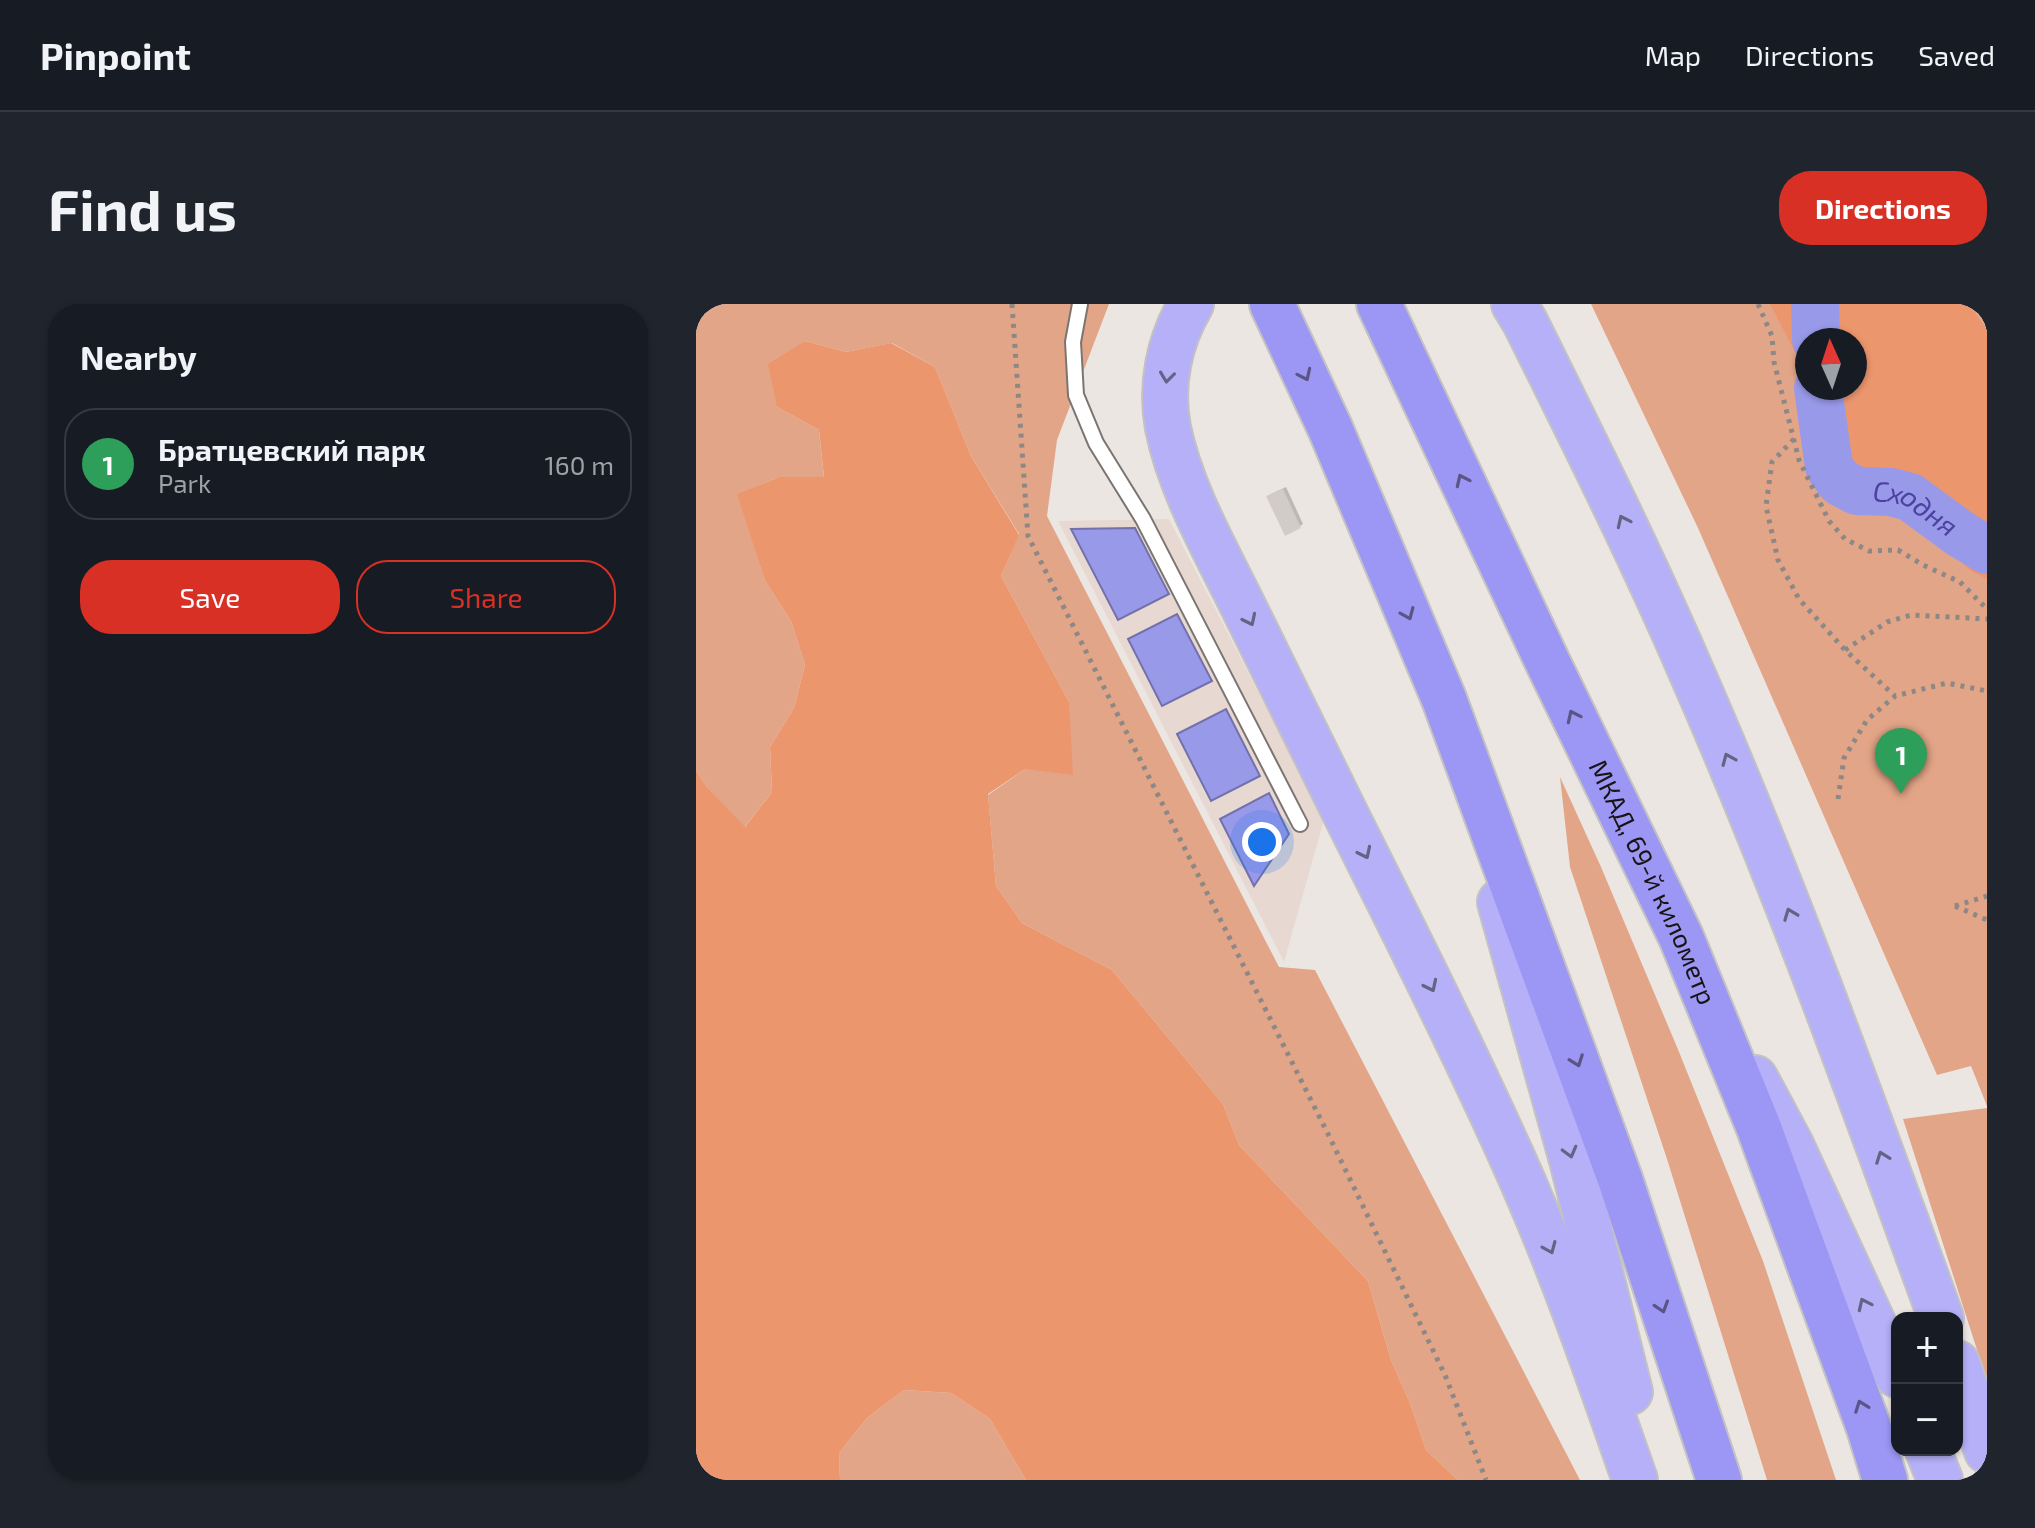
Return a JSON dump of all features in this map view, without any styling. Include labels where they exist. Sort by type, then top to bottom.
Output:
[{"type":"highway","points":[[1272,304],[1330,428],[1444,699],[1620,1179],[1719,1480]]},
{"type":"highway","name":"МКАД, 69-й километр","points":[[1379,304],[1633,842],[1681,937],[1759,1128],[1869,1428],[1885,1480]]},
{"type":"main road","points":[[1191,304],[1174,340],[1164,396],[1168,426],[1183,479],[1512,1157],[1572,1301],[1635,1480]]},
{"type":"main road","points":[[1514,304],[1621,516],[1691,671],[1758,831],[1843,1050],[1939,1312]]},
{"type":"main road","points":[[1444,699],[1572,1160],[1651,1480]]},
{"type":"main road","points":[[1681,937],[1791,1145],[1891,1362]]},
{"type":"main road","points":[[1963,1381],[1987,1451]]},
{"type":"main road","points":[[1930,1456],[1940,1480]]},
{"type":"lane","points":[[1080,304],[1073,342],[1076,395],[1096,443],[1143,519],[1300,824]]},
{"type":"path","points":[[1012,304],[1028,536],[1335,1148],[1445,1375],[1486,1480]]},
{"type":"path","points":[[1758,304],[1772,336],[1774,362],[1799,460],[1829,521],[1845,539],[1869,551],[1898,550],[1960,582],[1987,609]]},
{"type":"path","points":[[1794,439],[1772,462],[1766,506],[1778,560],[1799,599],[1845,650],[1895,696]]},
{"type":"path","points":[[1845,650],[1887,622],[1911,615],[1987,619]]},
{"type":"path","points":[[1838,799],[1844,758],[1867,720],[1895,696],[1947,683],[1987,691]]},
{"type":"path","points":[[1987,896],[1955,906],[1987,920]]},
{"type":"shaded area","points":[[696,304],[1109,304],[1057,440],[1047,516],[1279,967],[1315,970],[1580,1480],[1458,1480],[1426,1450],[1391,1360],[1368,1281],[1239,1145],[1223,1104],[1112,970],[1022,923],[996,886],[988,795],[1025,769],[1069,702],[1001,576],[1019,534],[971,456],[935,367],[892,343],[846,352],[805,341],[777,407],[819,430],[824,478],[779,477],[738,494],[765,581],[791,621],[805,665],[794,708],[770,747],[772,792],[744,828],[706,786],[696,770]]},
{"type":"shaded area","points":[[1591,304],[1987,304],[1987,1106],[1971,1066],[1937,1075],[1698,528]]},
{"type":"shaded area","points":[[1770,304],[1969,304],[1987,330],[1987,579],[1971,571],[1955,555],[1935,543],[1919,496],[1893,480],[1879,490],[1860,481],[1844,463],[1820,400],[1867,400],[1867,328],[1795,328],[1795,352]]},
{"type":"shaded area","points":[[805,341],[846,352],[891,343],[935,367],[971,456],[1019,535],[1001,576],[1069,702],[1073,775],[1025,769],[988,794],[996,886],[1022,923],[1112,970],[1223,1104],[1239,1145],[1368,1281],[1391,1360],[1426,1450],[1458,1480],[1026,1480],[990,1419],[951,1393],[904,1390],[867,1418],[839,1453],[840,1480],[696,1480],[696,770],[706,786],[745,827],[772,792],[770,747],[794,708],[805,665],[791,621],[765,581],[737,494],[779,477],[824,477],[819,430],[777,407],[768,364]]},
{"type":"shaded area","points":[[1169,519],[1324,820],[1284,962],[1058,521]]},
{"type":"shaded area","points":[[1560,777],[1677,1047],[1763,1261],[1836,1480],[1767,1480],[1667,1159],[1570,867]]},
{"type":"shaded area","points":[[1987,1108],[1987,1381],[1903,1119]]},
{"type":"shaded area","points":[[904,1390],[951,1393],[990,1419],[1026,1480],[840,1480],[839,1453],[867,1418]]},
{"type":"water","points":[[1135,528],[1169,594],[1118,620],[1071,529]]},
{"type":"water","points":[[1177,614],[1212,681],[1162,706],[1128,639]]},
{"type":"water","points":[[1226,709],[1260,776],[1211,801],[1177,734]]},
{"type":"water","points":[[1269,793],[1289,834],[1254,886],[1220,819]]},
{"type":"building","points":[[1283,489],[1301,528],[1285,536],[1266,496]]},
{"type":"waterway","name":"Сходня","points":[[1815,304],[1816,328]]},
{"type":"waterway","name":"Сходня","points":[[1820,400],[1829,467],[1840,482],[1857,491],[1891,492],[1910,497],[1987,550]]},
{"type":"place","name":"Братцевский парк","points":[[1901,794]]}]
